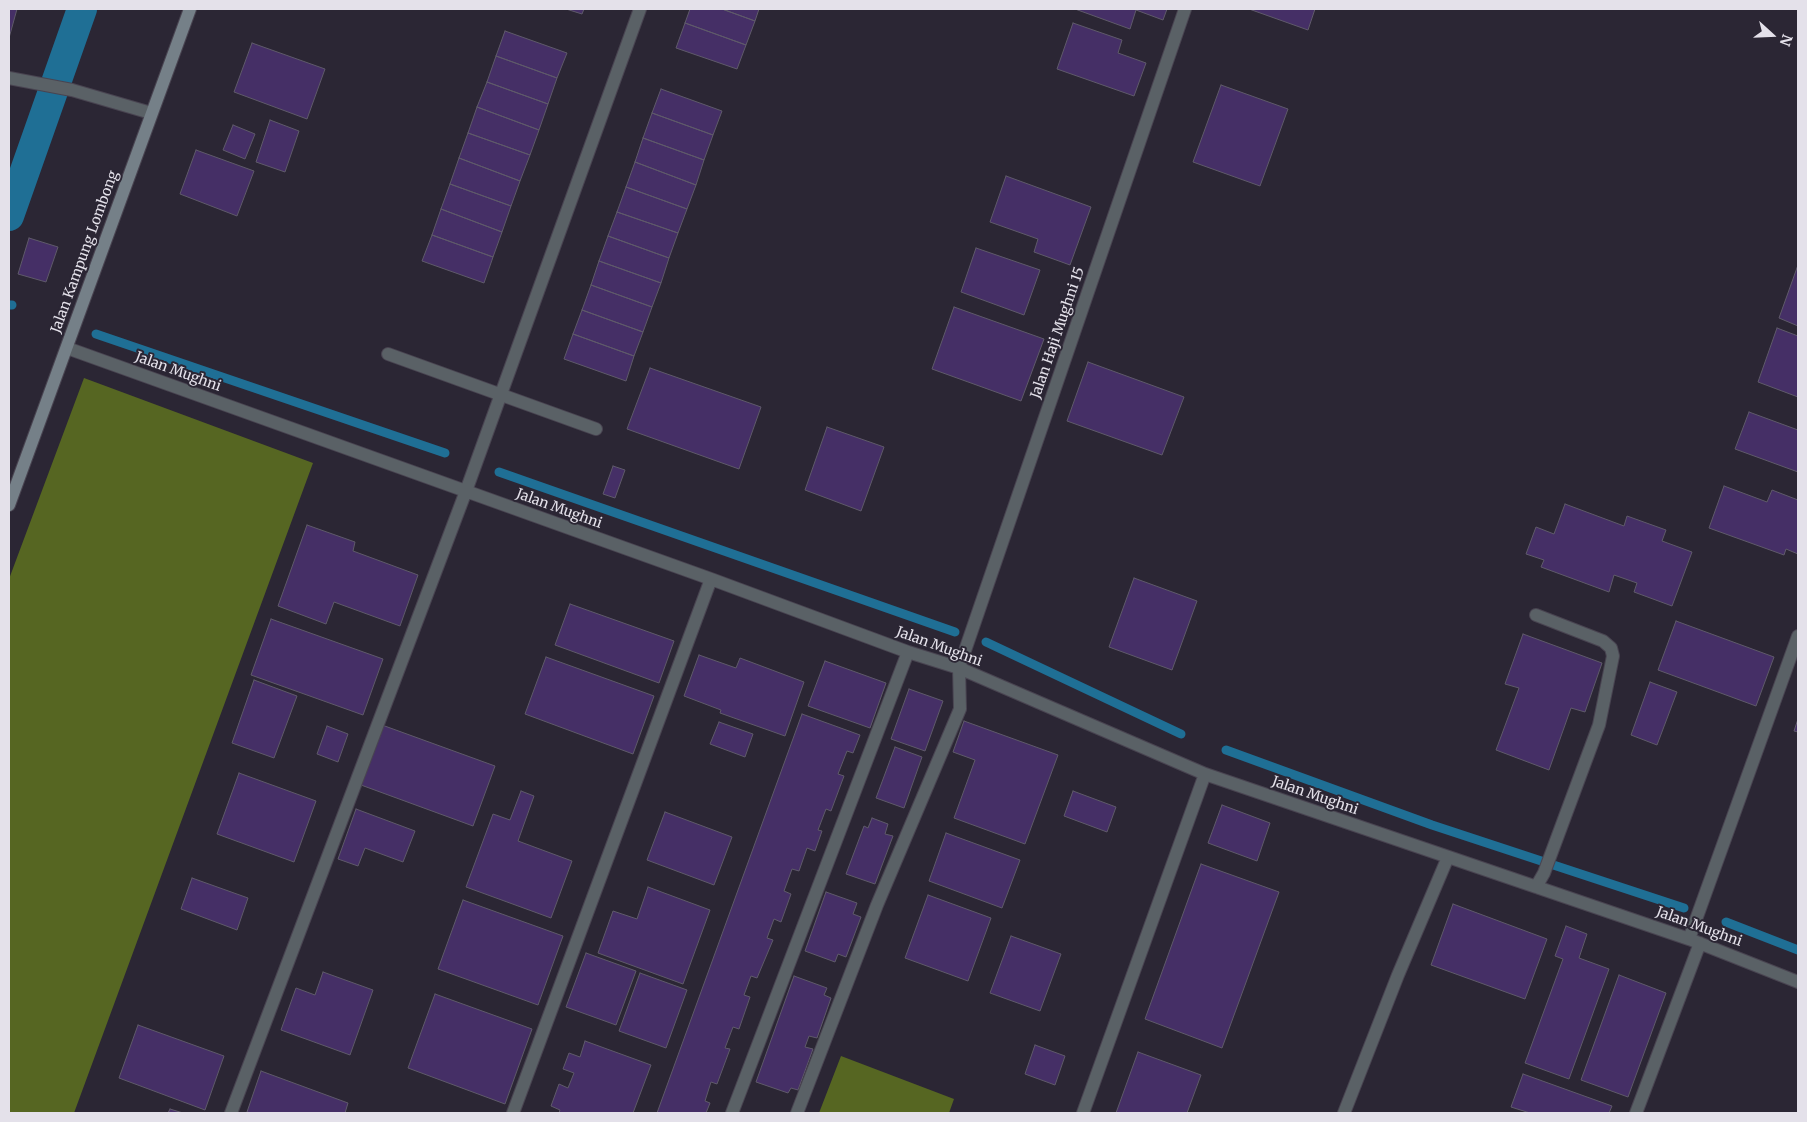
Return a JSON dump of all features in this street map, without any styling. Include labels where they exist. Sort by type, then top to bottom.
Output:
[{"type":"street","name":"Jalan Kampung Lombong","points":[[9,505],[190,9]]},
{"type":"street","points":[[231,1113],[466,491],[640,9]]},
{"type":"street","name":"Jalan Haji Mughni 15","points":[[959,668],[1185,9]]},
{"type":"street","points":[[9,78],[72,90],[151,113]]},
{"type":"street","name":"Jalan Mughni","points":[[67,348],[908,652],[959,668],[1205,774],[1695,941],[1798,982]]},
{"type":"street","points":[[388,354],[596,429]]},
{"type":"street","points":[[513,1113],[710,579]]},
{"type":"street","points":[[1536,615],[1602,640],[1610,648],[1613,656],[1599,725],[1544,873],[1536,887]]},
{"type":"street","points":[[1636,1113],[1798,636]]},
{"type":"street","points":[[732,1113],[908,652]]},
{"type":"street","points":[[797,1113],[877,904],[960,709],[959,668]]},
{"type":"street","points":[[1083,1113],[1205,774]]},
{"type":"street","points":[[1344,1113],[1398,975],[1448,857]]},
{"type":"green space","points":[[84,378],[313,463],[74,1113],[9,1113],[9,579]]},
{"type":"green space","points":[[841,1056],[954,1099],[949,1113],[819,1113]]},
{"type":"building","points":[[9,9],[17,9],[9,38]]},
{"type":"building","points":[[566,9],[584,9],[582,14]]},
{"type":"building","points":[[690,9],[722,9],[755,21],[746,45],[685,23]]},
{"type":"building","points":[[722,9],[759,9],[755,21]]},
{"type":"building","points":[[1075,9],[1167,9],[1163,20],[1136,10],[1130,29]]},
{"type":"building","points":[[1249,9],[1315,9],[1308,30]]},
{"type":"building","points":[[685,23],[746,45],[737,69],[676,48]]},
{"type":"building","points":[[1073,23],[1122,40],[1118,53],[1146,63],[1134,96],[1057,69]]},
{"type":"building","points":[[505,31],[567,53],[557,78],[496,56]]},
{"type":"building","points":[[252,43],[325,69],[307,119],[234,92]]},
{"type":"building","points":[[496,56],[557,78],[548,104],[487,82]]},
{"type":"building","points":[[487,82],[548,104],[539,130],[477,107]]},
{"type":"building","points":[[1221,85],[1288,109],[1260,186],[1193,162]]},
{"type":"building","points":[[661,89],[722,111],[713,135],[652,113]]},
{"type":"building","points":[[477,107],[539,130],[530,155],[468,133]]},
{"type":"building","points":[[652,113],[713,135],[704,160],[643,138]]},
{"type":"building","points":[[270,120],[299,131],[285,172],[256,162]]},
{"type":"building","points":[[233,125],[255,134],[245,159],[223,150]]},
{"type":"building","points":[[468,133],[530,155],[520,181],[459,158]]},
{"type":"building","points":[[643,138],[704,160],[696,185],[635,162]]},
{"type":"building","points":[[196,150],[254,171],[237,216],[180,194]]},
{"type":"building","points":[[459,158],[520,181],[511,206],[450,184]]},
{"type":"building","points":[[635,162],[696,185],[687,209],[626,187]]},
{"type":"building","points":[[1006,176],[1091,207],[1070,265],[1034,252],[1038,239],[990,222]]},
{"type":"building","points":[[450,184],[511,206],[502,232],[441,209]]},
{"type":"building","points":[[626,187],[687,209],[678,233],[617,212]]},
{"type":"building","points":[[441,209],[502,232],[493,257],[432,235]]},
{"type":"building","points":[[617,212],[678,233],[669,258],[608,236]]},
{"type":"building","points":[[432,235],[493,257],[484,283],[422,261]]},
{"type":"building","points":[[608,236],[669,258],[661,283],[599,261]]},
{"type":"building","points":[[29,238],[58,247],[46,282],[18,274]]},
{"type":"building","points":[[976,248],[1040,270],[1024,315],[961,292]]},
{"type":"building","points":[[599,261],[661,283],[652,307],[591,285]]},
{"type":"building","points":[[1798,265],[1798,326],[1779,318]]},
{"type":"building","points":[[591,285],[652,307],[643,332],[582,310]]},
{"type":"building","points":[[954,307],[1044,339],[1021,401],[932,369]]},
{"type":"building","points":[[582,310],[643,332],[634,356],[573,334]]},
{"type":"building","points":[[1777,328],[1798,336],[1798,397],[1758,382]]},
{"type":"building","points":[[573,334],[634,356],[626,381],[564,359]]},
{"type":"building","points":[[1088,362],[1184,397],[1162,455],[1067,421]]},
{"type":"building","points":[[650,368],[761,407],[739,469],[627,429]]},
{"type":"building","points":[[1749,412],[1798,430],[1798,472],[1735,449]]},
{"type":"building","points":[[827,427],[884,447],[861,511],[805,490]]},
{"type":"building","points":[[613,466],[625,470],[615,498],[603,494]]},
{"type":"building","points":[[1724,486],[1767,502],[1772,490],[1798,500],[1798,554],[1786,549],[1784,555],[1709,528]]},
{"type":"building","points":[[1565,504],[1624,526],[1627,516],[1666,530],[1662,541],[1692,552],[1672,606],[1634,592],[1637,583],[1614,575],[1609,592],[1541,567],[1544,560],[1526,554],[1536,527],[1554,534]]},
{"type":"building","points":[[307,525],[355,542],[353,551],[418,575],[400,626],[334,602],[326,624],[278,606]]},
{"type":"building","points":[[1134,578],[1197,601],[1172,670],[1109,647]]},
{"type":"building","points":[[570,604],[674,641],[659,683],[555,645]]},
{"type":"building","points":[[271,619],[383,659],[363,715],[251,675]]},
{"type":"building","points":[[1676,621],[1774,657],[1756,706],[1658,670]]},
{"type":"building","points":[[1523,634],[1602,663],[1585,712],[1571,708],[1549,770],[1496,750],[1519,688],[1505,684]]},
{"type":"building","points":[[699,655],[736,668],[740,658],[804,682],[785,736],[720,713],[721,710],[684,696]]},
{"type":"building","points":[[546,657],[654,696],[633,754],[525,714]]},
{"type":"building","points":[[825,661],[886,683],[870,728],[808,706]]},
{"type":"building","points":[[254,680],[297,696],[274,758],[232,743]]},
{"type":"building","points":[[1650,682],[1677,692],[1657,745],[1631,735]]},
{"type":"building","points":[[909,689],[943,701],[925,751],[891,739]]},
{"type":"building","points":[[802,714],[860,735],[853,753],[847,751],[838,774],[844,776],[831,811],[826,809],[818,830],[822,831],[815,851],[807,848],[799,871],[792,869],[784,891],[791,894],[781,922],[774,919],[767,938],[773,940],[757,978],[751,976],[744,995],[750,997],[739,1029],[733,1027],[725,1048],[730,1049],[717,1084],[711,1082],[705,1101],[710,1103],[706,1113],[657,1113]]},
{"type":"building","points":[[1798,719],[1798,732],[1794,731]]},
{"type":"building","points":[[964,721],[1058,755],[1025,844],[954,818],[975,760],[953,752]]},
{"type":"building","points":[[719,722],[753,734],[745,757],[710,744]]},
{"type":"building","points":[[382,725],[495,766],[473,826],[361,785]]},
{"type":"building","points":[[327,726],[348,734],[338,762],[317,754]]},
{"type":"building","points":[[895,747],[922,757],[904,808],[876,798]]},
{"type":"building","points":[[239,773],[316,801],[294,862],[217,834]]},
{"type":"building","points":[[521,791],[534,796],[518,841],[572,861],[551,918],[466,887],[493,814],[510,820]]},
{"type":"building","points":[[1073,791],[1116,807],[1107,832],[1064,816]]},
{"type":"building","points":[[1222,805],[1270,823],[1257,861],[1208,843]]},
{"type":"building","points":[[356,809],[415,831],[403,862],[365,848],[358,866],[338,859]]},
{"type":"building","points":[[665,812],[732,837],[714,885],[647,860]]},
{"type":"building","points":[[872,818],[888,824],[885,834],[893,836],[875,884],[846,874],[864,826],[868,828]]},
{"type":"building","points":[[946,833],[1020,860],[1002,908],[929,881]]},
{"type":"building","points":[[1201,864],[1279,892],[1222,1048],[1145,1019]]},
{"type":"building","points":[[192,878],[248,898],[237,930],[181,909]]},
{"type":"building","points":[[648,887],[710,910],[683,984],[598,953],[613,911],[637,919]]},
{"type":"building","points":[[826,892],[857,903],[853,914],[861,917],[846,957],[838,954],[835,962],[805,951]]},
{"type":"building","points":[[928,895],[991,918],[968,981],[905,958]]},
{"type":"building","points":[[463,900],[563,936],[538,1005],[438,969]]},
{"type":"building","points":[[1453,904],[1547,939],[1525,999],[1431,965]]},
{"type":"building","points":[[1566,926],[1587,934],[1579,958],[1609,969],[1569,1079],[1525,1063],[1563,959],[1555,956]]},
{"type":"building","points":[[1011,936],[1061,954],[1040,1011],[990,993]]},
{"type":"building","points":[[586,953],[636,971],[616,1025],[566,1007]]},
{"type":"building","points":[[323,972],[373,990],[350,1055],[281,1030],[296,988],[315,995]]},
{"type":"building","points":[[640,973],[687,990],[666,1048],[619,1031]]},
{"type":"building","points":[[1619,975],[1666,993],[1628,1097],[1581,1080]]},
{"type":"building","points":[[794,976],[827,988],[824,995],[831,998],[817,1038],[809,1036],[805,1047],[813,1049],[798,1090],[791,1088],[788,1093],[756,1082]]},
{"type":"building","points":[[435,994],[532,1029],[505,1104],[408,1068]]},
{"type":"building","points":[[138,1025],[224,1056],[205,1110],[119,1078]]},
{"type":"building","points":[[585,1041],[651,1065],[633,1113],[559,1113],[560,1110],[551,1106],[559,1084],[568,1088],[574,1073],[563,1069],[569,1053],[580,1057]]},
{"type":"building","points":[[1035,1045],[1065,1056],[1055,1085],[1025,1074]]},
{"type":"building","points":[[1138,1052],[1201,1075],[1187,1113],[1116,1113]]},
{"type":"building","points":[[261,1071],[348,1103],[345,1113],[247,1112]]},
{"type":"building","points":[[1523,1074],[1612,1106],[1609,1113],[1530,1113],[1511,1107]]},
{"type":"building","points":[[170,1109],[183,1113],[168,1113]]},
{"type":"waterway","points":[[9,216],[82,9]]},
{"type":"waterway","points":[[96,334],[445,453]]},
{"type":"waterway","points":[[499,472],[955,632]]},
{"type":"waterway","points":[[986,642],[1181,734]]},
{"type":"waterway","points":[[1226,750],[1432,825],[1684,908]]},
{"type":"waterway","points":[[1726,922],[1798,950]]}]
